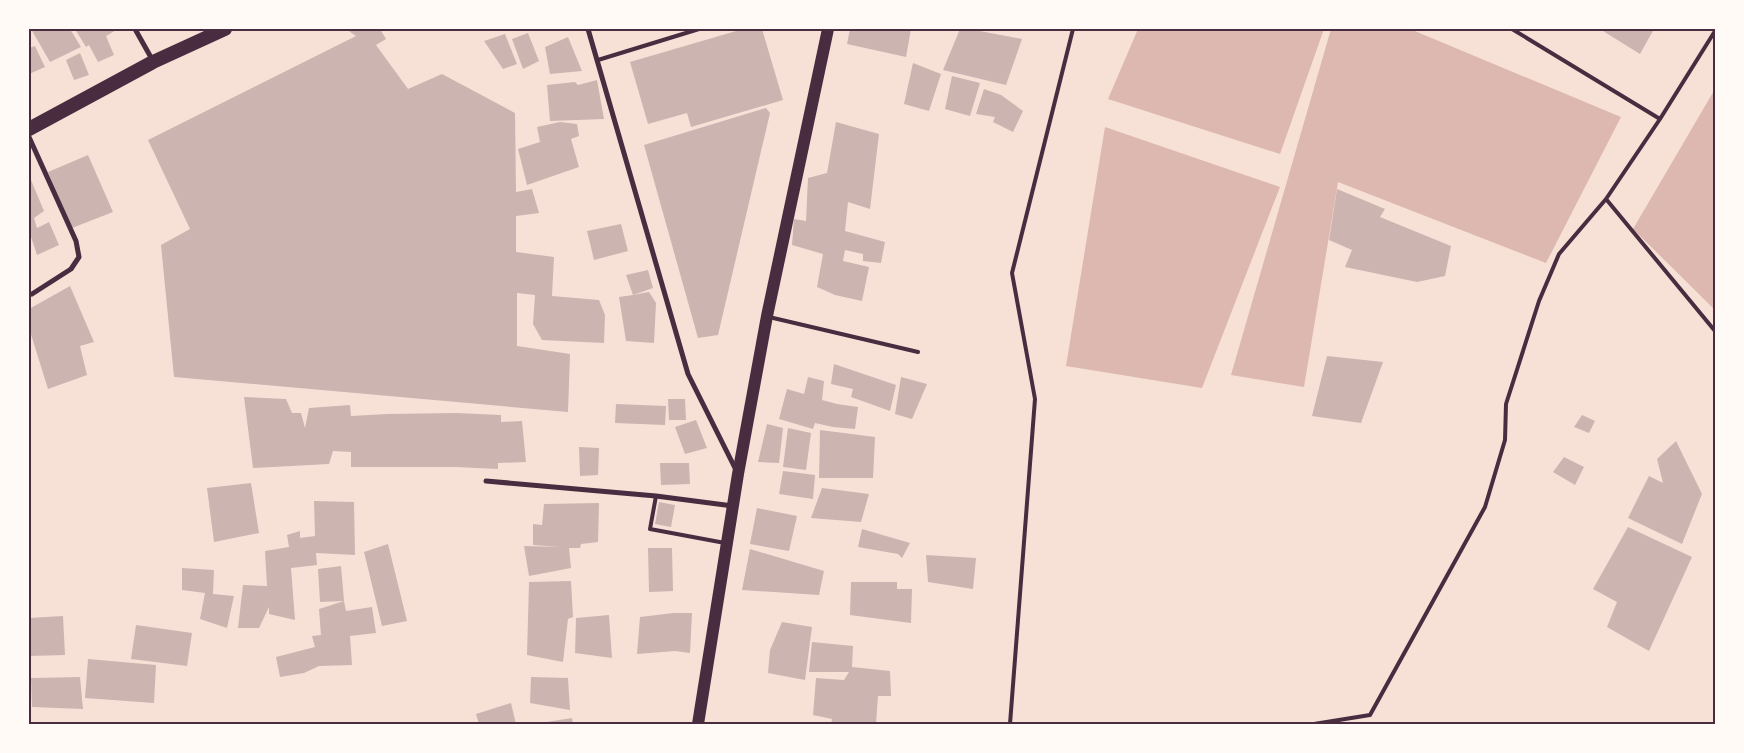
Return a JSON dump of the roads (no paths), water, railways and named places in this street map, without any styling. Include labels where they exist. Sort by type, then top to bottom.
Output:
[{"type":"highway","points":[[29,129],[153,62],[225,29]]},
{"type":"main road","points":[[698,724],[738,474],[767,316],[828,29]]},
{"type":"street","points":[[135,29],[153,62]]},
{"type":"street","points":[[588,29],[688,374],[738,474]]},
{"type":"street","points":[[29,137],[76,241],[79,257],[71,269],[32,294]]},
{"type":"street","points":[[486,481],[656,496],[733,506]]},
{"type":"lane","points":[[598,60],[699,29]]},
{"type":"lane","points":[[1010,724],[1035,398],[1012,272],[1073,29]]},
{"type":"lane","points":[[1512,29],[1660,119]]},
{"type":"lane","points":[[1314,724],[1370,715],[1485,507],[1505,440],[1506,404],[1539,301],[1559,254],[1606,199],[1660,119],[1715,30]]},
{"type":"lane","points":[[1606,199],[1715,331]]},
{"type":"lane","points":[[767,316],[918,352]]},
{"type":"lane","points":[[656,496],[650,529],[727,544]]}]
